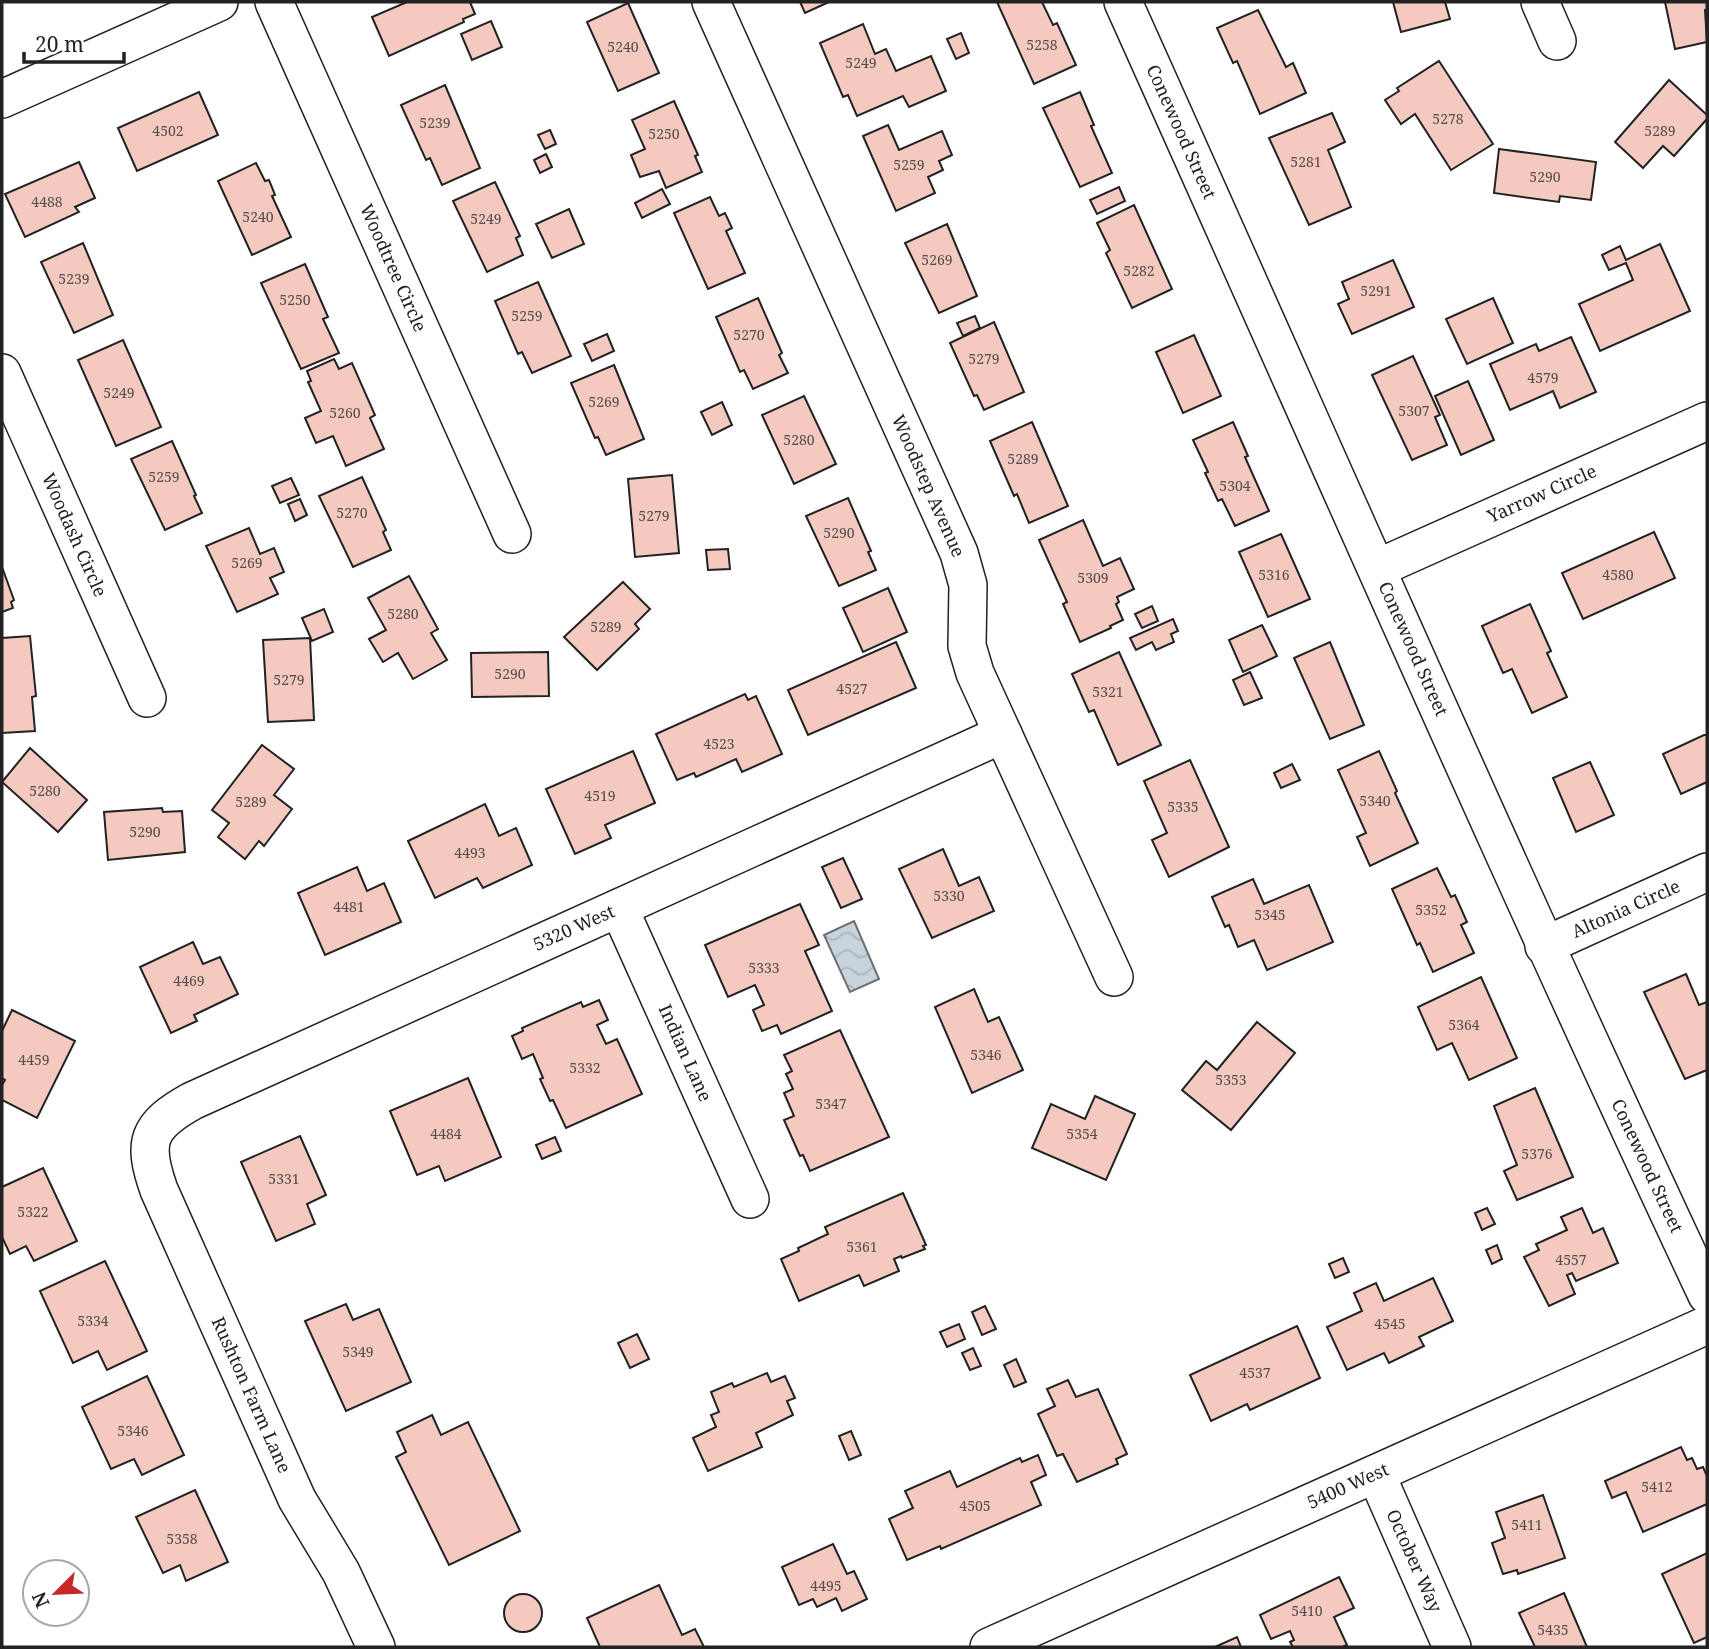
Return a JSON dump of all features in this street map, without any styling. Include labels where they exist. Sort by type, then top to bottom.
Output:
[{"type":"street","points":[[2,99],[219,2]]},
{"type":"street","name":"Woodtree Circle","points":[[274,2],[512,534]]},
{"type":"street","name":"Woodstep Avenue","points":[[711,2],[959,553],[968,585],[967,646],[975,673],[1114,977]]},
{"type":"street","name":"Conewood Street","points":[[1123,2],[1378,568],[1544,946],[1707,1295]]},
{"type":"street","points":[[1540,2],[1557,41]]},
{"type":"street","name":"Woodash Circle","points":[[2,373],[147,698]]},
{"type":"street","name":"Yarrow Circle","points":[[1378,568],[1707,421]]},
{"type":"street","name":"5320 West","points":[[152,1134],[162,1120],[191,1101],[1003,734]]},
{"type":"street","name":"Altonia Circle","points":[[1544,946],[1707,872]]},
{"type":"street","name":"Indian Lane","points":[[619,908],[750,1199]]},
{"type":"street","name":"Rushton Farm Lane","points":[[152,1134],[150,1153],[159,1190],[298,1499],[341,1572],[376,1647]]},
{"type":"street","name":"5400 West","points":[[989,1647],[1707,1325]]},
{"type":"street","name":"October Way","points":[[1376,1474],[1452,1647]]},
{"type":"water","points":[[854,921],[879,979],[850,992],[824,935]]},
{"type":"building","points":[[407,2],[470,2],[475,14],[463,19],[464,22],[389,56],[372,17]]},
{"type":"building","points":[[800,2],[829,2],[805,13]]},
{"type":"building","points":[[997,2],[1042,2],[1053,25],[1057,23],[1076,65],[1034,84]]},
{"type":"building","points":[[1393,2],[1445,2],[1450,19],[1401,32]]},
{"type":"building","points":[[1665,2],[1707,2],[1707,42],[1675,49]]},
{"type":"building","points":[[628,3],[659,73],[618,91],[587,22]]},
{"type":"building","points":[[1258,10],[1286,67],[1293,63],[1306,93],[1260,114],[1237,61],[1233,63],[1217,28]]},
{"type":"building","points":[[491,21],[502,47],[472,60],[461,34]]},
{"type":"building","points":[[863,24],[875,54],[886,49],[896,71],[931,56],[946,91],[909,107],[903,96],[857,116],[848,95],[843,97],[820,43]]},
{"type":"building","points":[[961,33],[969,53],[956,59],[947,39]]},
{"type":"building","points":[[1439,61],[1493,144],[1451,170],[1415,114],[1401,124],[1385,100],[1399,91],[1397,88]]},
{"type":"building","points":[[1669,80],[1707,115],[1707,119],[1674,156],[1663,146],[1643,168],[1615,142]]},
{"type":"building","points":[[445,85],[480,168],[442,185],[430,158],[426,160],[401,105]]},
{"type":"building","points":[[199,92],[218,135],[137,171],[118,128]]},
{"type":"building","points":[[1080,92],[1094,125],[1091,126],[1112,173],[1080,187],[1043,108]]},
{"type":"building","points":[[674,101],[698,155],[695,156],[702,172],[666,188],[659,171],[640,177],[631,155],[645,149],[632,120]]},
{"type":"building","points":[[1332,113],[1345,142],[1328,150],[1351,207],[1309,225],[1269,138]]},
{"type":"building","points":[[888,125],[899,150],[942,131],[952,155],[939,161],[943,170],[928,177],[935,193],[896,211],[863,136]]},
{"type":"building","points":[[550,130],[556,144],[545,149],[538,135]]},
{"type":"building","points":[[1499,149],[1596,162],[1591,200],[1560,196],[1559,202],[1494,193]]},
{"type":"building","points":[[546,154],[552,167],[540,173],[534,160]]},
{"type":"building","points":[[79,162],[95,198],[75,207],[79,212],[25,237],[5,194]]},
{"type":"building","points":[[256,163],[265,181],[269,180],[275,195],[272,196],[291,237],[252,255],[218,181]]},
{"type":"building","points":[[495,182],[520,236],[516,238],[523,255],[487,272],[453,201]]},
{"type":"building","points":[[1119,187],[1125,201],[1097,214],[1090,200]]},
{"type":"building","points":[[662,189],[670,204],[642,218],[635,203]]},
{"type":"building","points":[[710,197],[719,216],[725,213],[732,228],[726,231],[745,273],[708,289],[674,213]]},
{"type":"building","points":[[1134,205],[1172,289],[1132,308],[1106,253],[1110,250],[1097,223]]},
{"type":"building","points":[[569,209],[584,244],[552,258],[536,224]]},
{"type":"building","points":[[947,224],[977,296],[939,313],[905,243]]},
{"type":"building","points":[[83,243],[113,315],[74,333],[41,262]]},
{"type":"building","points":[[1660,244],[1690,311],[1600,351],[1579,304],[1633,280],[1626,263],[1609,270],[1602,255],[1620,246],[1626,260]]},
{"type":"building","points":[[1393,260],[1414,307],[1352,334],[1338,304],[1349,299],[1342,282]]},
{"type":"building","points":[[305,264],[328,317],[323,319],[339,353],[301,369],[261,283]]},
{"type":"building","points":[[538,282],[571,356],[532,373],[522,352],[518,354],[495,301]]},
{"type":"building","points":[[758,298],[788,373],[753,389],[744,370],[740,372],[716,317]]},
{"type":"building","points":[[1493,298],[1513,343],[1467,364],[1446,319]]},
{"type":"building","points":[[975,316],[980,328],[963,336],[957,323]]},
{"type":"building","points":[[994,322],[1024,392],[984,410],[977,395],[974,396],[950,343]]},
{"type":"building","points":[[607,334],[614,351],[592,361],[584,344]]},
{"type":"building","points":[[1194,335],[1221,396],[1183,413],[1156,352]]},
{"type":"building","points":[[1571,337],[1596,392],[1560,408],[1553,391],[1510,410],[1490,364],[1536,344],[1539,351]]},
{"type":"building","points":[[123,340],[161,427],[116,446],[78,360]]},
{"type":"building","points":[[1413,356],[1440,415],[1435,417],[1447,445],[1412,460],[1372,375]]},
{"type":"building","points":[[334,359],[339,369],[352,363],[375,415],[370,418],[384,449],[346,466],[333,436],[316,443],[305,418],[321,411],[308,382],[311,381],[307,371]]},
{"type":"building","points":[[614,365],[644,439],[606,455],[598,437],[595,438],[571,383]]},
{"type":"building","points":[[1468,381],[1494,440],[1461,455],[1435,396]]},
{"type":"building","points":[[804,396],[836,464],[794,484],[762,415]]},
{"type":"building","points":[[722,402],[732,425],[712,435],[701,412]]},
{"type":"building","points":[[1032,422],[1068,506],[1029,523],[990,441]]},
{"type":"building","points":[[1233,422],[1269,511],[1235,526],[1222,499],[1218,501],[1193,440]]},
{"type":"building","points":[[172,441],[202,513],[165,530],[131,459]]},
{"type":"building","points":[[672,475],[679,553],[635,557],[628,479]]},
{"type":"building","points":[[362,477],[386,530],[383,532],[391,550],[353,567],[319,496]]},
{"type":"building","points":[[291,478],[299,495],[280,503],[272,486]]},
{"type":"building","points":[[848,498],[871,551],[868,552],[876,570],[839,586],[806,516]]},
{"type":"building","points":[[300,499],[307,515],[295,521],[288,504]]},
{"type":"building","points":[[1083,520],[1103,566],[1120,558],[1134,589],[1117,597],[1119,602],[1116,604],[1123,620],[1080,642],[1063,604],[1067,602],[1039,540]]},
{"type":"building","points":[[249,528],[260,554],[274,548],[284,572],[270,578],[278,594],[237,612],[206,546]]},
{"type":"building","points":[[1654,532],[1675,578],[1583,619],[1562,573]]},
{"type":"building","points":[[1281,534],[1310,599],[1268,617],[1239,552]]},
{"type":"building","points":[[728,549],[730,569],[708,570],[706,550]]},
{"type":"building","points":[[2,567],[14,600],[11,602],[13,608],[2,612]]},
{"type":"building","points":[[409,576],[438,629],[431,633],[447,660],[413,679],[398,653],[383,662],[369,639],[386,630],[368,598]]},
{"type":"building","points":[[623,582],[650,609],[635,624],[639,629],[597,670],[564,637]]},
{"type":"building","points":[[888,588],[907,632],[863,652],[843,608]]},
{"type":"building","points":[[1530,604],[1551,651],[1547,653],[1567,697],[1532,713],[1512,669],[1503,673],[1482,626]]},
{"type":"building","points":[[1152,606],[1158,621],[1142,628],[1135,614]]},
{"type":"building","points":[[324,609],[333,632],[312,641],[302,618]]},
{"type":"building","points":[[1173,619],[1178,631],[1171,634],[1174,642],[1156,650],[1152,642],[1136,650],[1130,638]]},
{"type":"building","points":[[1262,625],[1277,656],[1243,672],[1229,640]]},
{"type":"building","points":[[30,636],[36,696],[32,697],[35,731],[2,733],[2,638]]},
{"type":"building","points":[[310,638],[314,720],[268,722],[263,640]]},
{"type":"building","points":[[896,642],[916,688],[808,735],[788,690]]},
{"type":"building","points":[[1330,642],[1364,725],[1330,739],[1294,658]]},
{"type":"building","points":[[548,652],[549,696],[472,697],[471,653]]},
{"type":"building","points":[[1119,652],[1161,745],[1118,765],[1094,710],[1089,712],[1072,674]]},
{"type":"building","points":[[1250,672],[1262,698],[1244,705],[1233,680]]},
{"type":"building","points":[[745,694],[748,700],[756,696],[782,754],[742,772],[736,759],[696,777],[694,773],[677,780],[656,734]]},
{"type":"building","points":[[1707,735],[1707,782],[1681,794],[1663,754]]},
{"type":"building","points":[[262,745],[294,769],[274,795],[292,809],[264,846],[259,841],[245,859],[218,837],[229,823],[212,810]]},
{"type":"building","points":[[30,748],[87,800],[58,832],[2,782]]},
{"type":"building","points":[[633,751],[655,803],[605,825],[611,838],[575,854],[546,789]]},
{"type":"building","points":[[1379,751],[1418,843],[1370,866],[1357,837],[1366,833],[1338,770]]},
{"type":"building","points":[[1190,760],[1229,847],[1169,877],[1152,840],[1167,833],[1144,781]]},
{"type":"building","points":[[1590,762],[1614,815],[1576,832],[1553,778]]},
{"type":"building","points":[[1292,764],[1300,780],[1281,788],[1274,773]]},
{"type":"building","points":[[485,804],[499,836],[516,828],[532,865],[483,888],[477,878],[435,898],[408,841]]},
{"type":"building","points":[[162,808],[163,812],[182,811],[185,852],[108,860],[104,812]]},
{"type":"building","points":[[943,849],[959,886],[979,877],[994,911],[932,938],[899,869]]},
{"type":"building","points":[[843,858],[862,899],[841,908],[822,867]]},
{"type":"building","points":[[357,867],[367,891],[384,883],[401,922],[325,955],[298,893]]},
{"type":"building","points":[[1437,868],[1451,897],[1455,895],[1467,922],[1461,925],[1474,953],[1433,972],[1420,943],[1417,945],[1392,889]]},
{"type":"building","points":[[1253,879],[1264,904],[1309,885],[1333,942],[1267,970],[1254,940],[1238,947],[1229,925],[1225,927],[1212,897]]},
{"type":"building","points":[[800,904],[819,945],[805,951],[832,1011],[781,1034],[777,1025],[762,1031],[753,1010],[764,1005],[755,985],[728,997],[705,945]]},
{"type":"building","points":[[193,942],[203,964],[220,957],[238,994],[194,1015],[197,1021],[171,1033],[140,967]]},
{"type":"building","points":[[1686,974],[1699,1005],[1707,1002],[1707,1070],[1685,1079],[1644,992]]},
{"type":"building","points":[[1481,977],[1517,1058],[1469,1080],[1452,1043],[1437,1050],[1418,1007]]},
{"type":"building","points":[[974,989],[988,1022],[999,1017],[1023,1070],[972,1093],[935,1007]]},
{"type":"building","points":[[599,1000],[608,1020],[597,1025],[606,1044],[617,1039],[642,1094],[566,1128],[540,1079],[543,1078],[533,1054],[522,1059],[512,1036],[523,1031],[522,1028],[581,1002],[583,1007]]},
{"type":"building","points":[[12,1010],[75,1041],[37,1118],[2,1100],[2,1085],[5,1080],[2,1078],[2,1031]]},
{"type":"building","points":[[1257,1022],[1295,1053],[1231,1130],[1182,1090],[1206,1061],[1217,1070]]},
{"type":"building","points":[[840,1030],[889,1137],[810,1171],[784,1120],[794,1116],[784,1093],[793,1089],[786,1074],[792,1071],[784,1055]]},
{"type":"building","points":[[468,1078],[501,1157],[445,1181],[439,1166],[417,1175],[390,1111]]},
{"type":"building","points":[[1535,1088],[1573,1177],[1517,1200],[1504,1171],[1517,1165],[1494,1106]]},
{"type":"building","points":[[1095,1096],[1135,1114],[1106,1180],[1032,1148],[1051,1104],[1085,1119]]},
{"type":"building","points":[[300,1136],[326,1195],[307,1204],[315,1224],[276,1241],[241,1162]]},
{"type":"building","points":[[555,1137],[561,1151],[542,1159],[536,1145]]},
{"type":"building","points":[[43,1168],[77,1241],[34,1261],[26,1246],[10,1254],[2,1237],[2,1187]]},
{"type":"building","points":[[903,1193],[926,1245],[923,1246],[925,1249],[894,1259],[899,1271],[864,1286],[859,1275],[799,1301],[781,1259],[828,1234],[825,1227]]},
{"type":"building","points":[[1487,1208],[1495,1224],[1482,1230],[1475,1213]]},
{"type":"building","points":[[1582,1208],[1593,1233],[1603,1228],[1618,1263],[1576,1281],[1572,1273],[1567,1275],[1575,1294],[1549,1306],[1524,1257],[1539,1250],[1536,1244],[1567,1230],[1561,1217]]},
{"type":"building","points":[[1497,1245],[1502,1259],[1492,1264],[1486,1250]]},
{"type":"building","points":[[1343,1258],[1349,1272],[1335,1278],[1329,1264]]},
{"type":"building","points":[[105,1261],[147,1351],[107,1370],[98,1351],[73,1363],[40,1291]]},
{"type":"building","points":[[1433,1278],[1453,1321],[1419,1337],[1424,1346],[1389,1363],[1384,1353],[1347,1370],[1327,1327],[1362,1311],[1354,1293],[1376,1283],[1384,1301]]},
{"type":"building","points":[[346,1304],[353,1320],[379,1309],[411,1382],[346,1411],[305,1321]]},
{"type":"building","points":[[985,1306],[996,1329],[982,1335],[972,1312]]},
{"type":"building","points":[[959,1324],[965,1339],[947,1347],[940,1332]]},
{"type":"building","points":[[1297,1326],[1320,1378],[1250,1410],[1247,1404],[1211,1421],[1190,1375]]},
{"type":"building","points":[[637,1334],[649,1359],[630,1368],[618,1343]]},
{"type":"building","points":[[973,1348],[981,1366],[970,1370],[962,1353]]},
{"type":"building","points":[[1016,1359],[1026,1382],[1014,1387],[1004,1365]]},
{"type":"building","points":[[767,1373],[771,1382],[785,1376],[795,1398],[787,1401],[793,1415],[756,1433],[762,1447],[708,1471],[693,1438],[716,1427],[711,1415],[719,1412],[711,1392],[732,1383],[734,1387]]},
{"type":"building","points":[[147,1376],[184,1455],[142,1475],[134,1459],[111,1469],[82,1407]]},
{"type":"building","points":[[1068,1380],[1076,1397],[1098,1389],[1127,1454],[1116,1459],[1118,1464],[1077,1482],[1063,1454],[1057,1456],[1038,1414],[1055,1406],[1047,1389]]},
{"type":"building","points":[[432,1415],[441,1435],[468,1422],[520,1531],[449,1565],[396,1457],[406,1452],[397,1432]]},
{"type":"building","points":[[851,1431],[861,1455],[849,1460],[839,1436]]},
{"type":"building","points":[[1681,1447],[1687,1460],[1692,1458],[1697,1469],[1703,1467],[1707,1476],[1707,1504],[1643,1532],[1626,1492],[1612,1498],[1605,1481]]},
{"type":"building","points":[[1038,1455],[1046,1475],[1031,1482],[1041,1505],[941,1549],[940,1546],[907,1560],[889,1519],[913,1508],[905,1491],[950,1471],[957,1487],[1020,1458],[1022,1462]]},
{"type":"building","points":[[195,1490],[228,1562],[186,1581],[180,1565],[163,1573],[136,1517]]},
{"type":"building","points":[[1543,1495],[1565,1558],[1518,1574],[1517,1570],[1503,1574],[1492,1543],[1505,1538],[1496,1512]]},
{"type":"building","points":[[833,1544],[847,1574],[854,1571],[867,1599],[842,1611],[836,1598],[817,1607],[813,1599],[799,1605],[782,1567]]},
{"type":"building","points":[[1707,1553],[1707,1637],[1694,1643],[1662,1574]]},
{"type":"building","points":[[1339,1577],[1354,1608],[1334,1617],[1347,1645],[1293,1647],[1290,1642],[1294,1640],[1290,1631],[1271,1639],[1260,1615]]},
{"type":"building","points":[[659,1585],[682,1635],[695,1629],[704,1647],[600,1647],[587,1618]]},
{"type":"building","points":[[1564,1593],[1587,1647],[1535,1647],[1519,1613]]},
{"type":"building","points":[[523,1594],[537,1599],[542,1613],[537,1627],[523,1632],[509,1627],[504,1613],[509,1599]]},
{"type":"building","points":[[1237,1637],[1241,1647],[1215,1647]]}]
